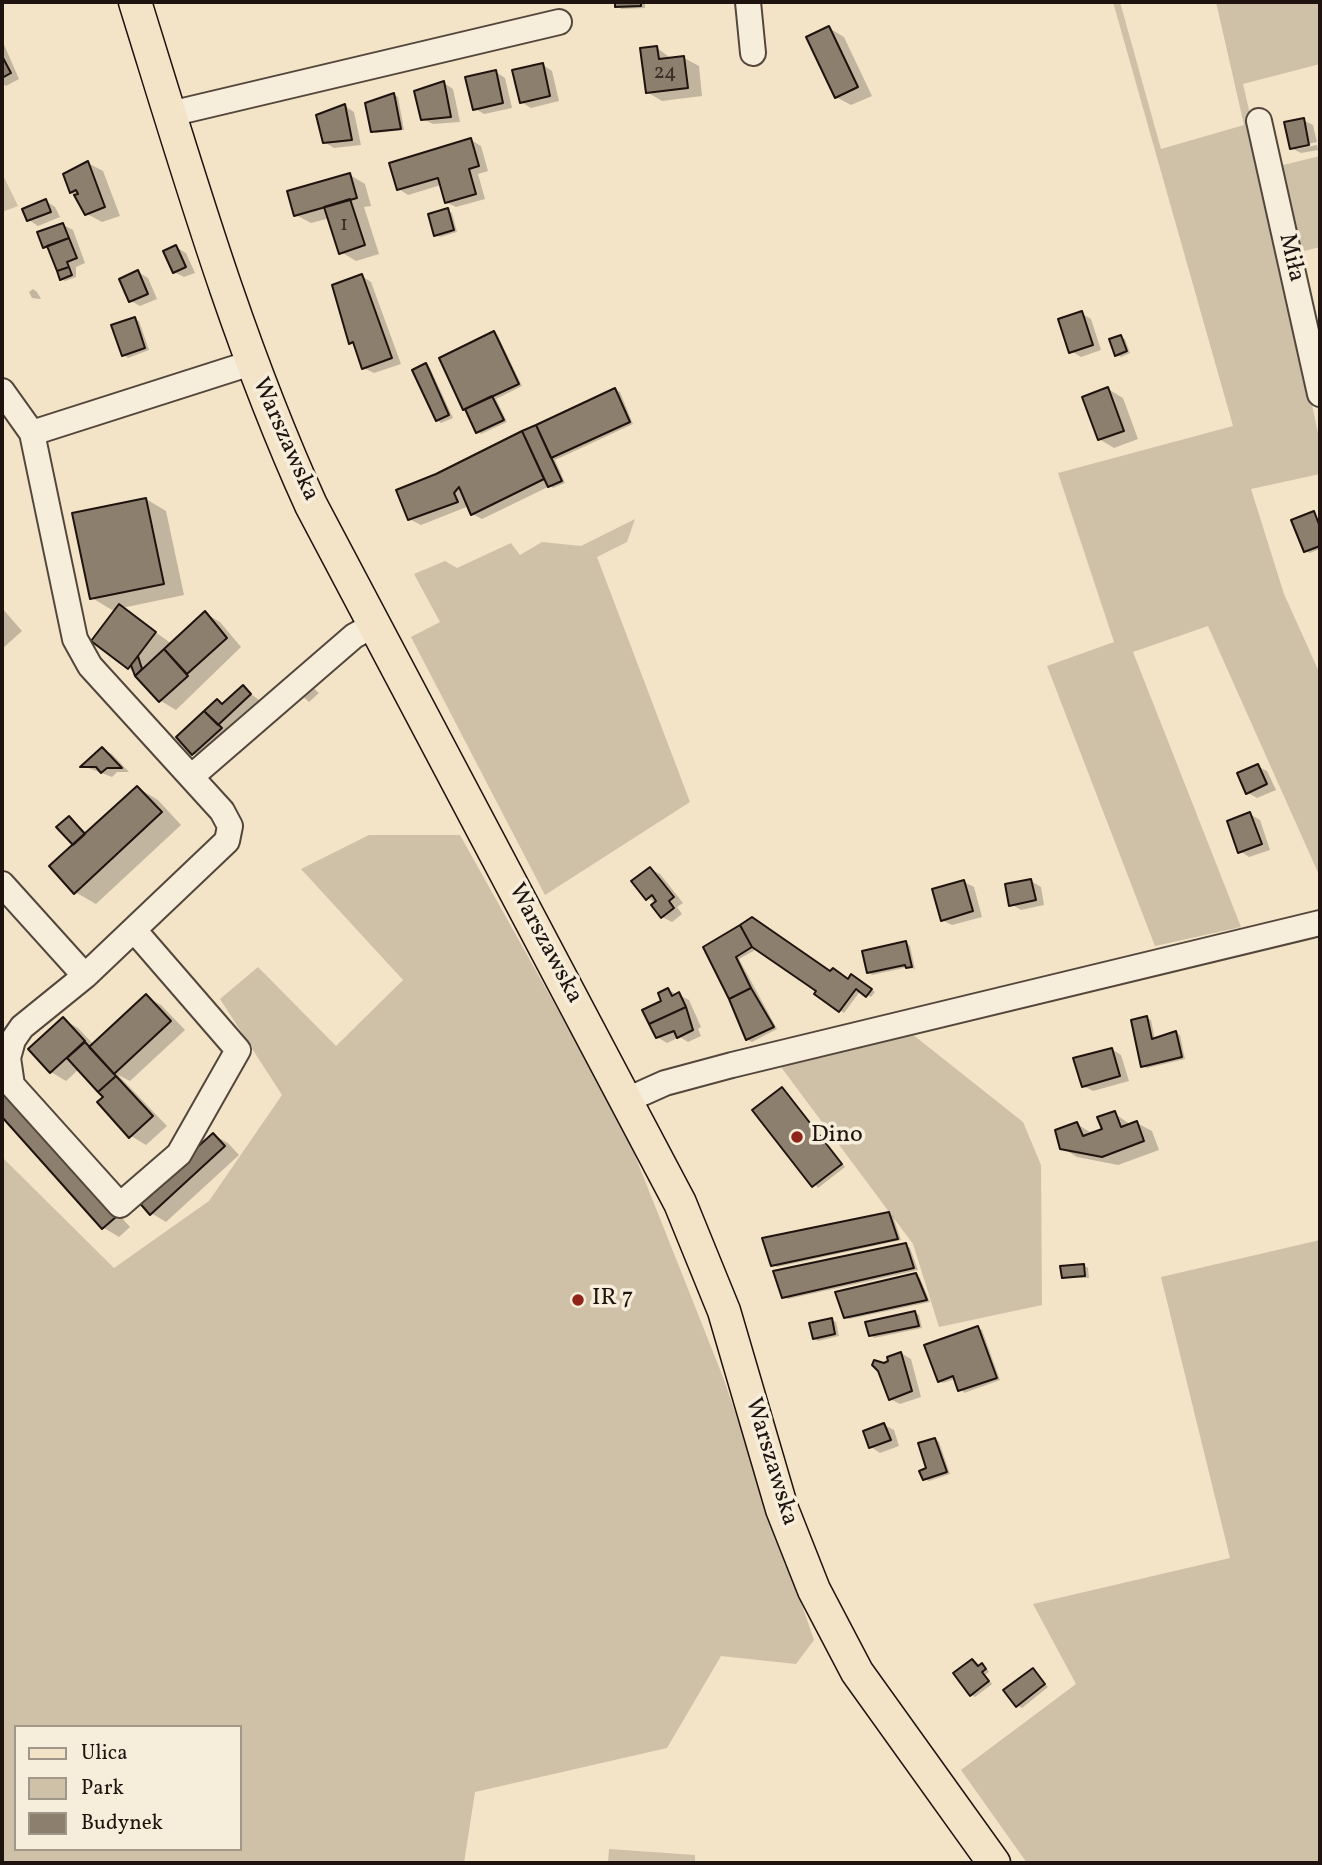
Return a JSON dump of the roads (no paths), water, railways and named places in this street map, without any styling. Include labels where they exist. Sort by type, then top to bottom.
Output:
[{"type":"main road","name":"Warszawska","points":[[135,2],[251,363],[312,505],[627,1100],[705,1259],[739,1358],[782,1508],[814,1590],[857,1672],[994,1863]]},
{"type":"street","points":[[748,2],[753,53]]},
{"type":"street","points":[[170,114],[559,22]]},
{"type":"street","name":"Miła","points":[[1259,121],[1320,394]]},
{"type":"street","points":[[32,433],[251,363]]},
{"type":"street","points":[[2,391],[32,433],[75,639],[90,666],[222,811],[230,826],[227,841],[85,976],[22,1027],[13,1040],[8,1058],[12,1085],[120,1205],[178,1154],[238,1050],[134,930]]},
{"type":"street","points":[[191,777],[354,636],[374,625]]},
{"type":"street","points":[[2,884],[85,976]]},
{"type":"street","points":[[627,1100],[666,1083],[732,1065],[1320,923]]},
{"type":"place","name":"Dino","points":[[797,1137]]},
{"type":"place","name":"IR 7","points":[[578,1300]]}]
